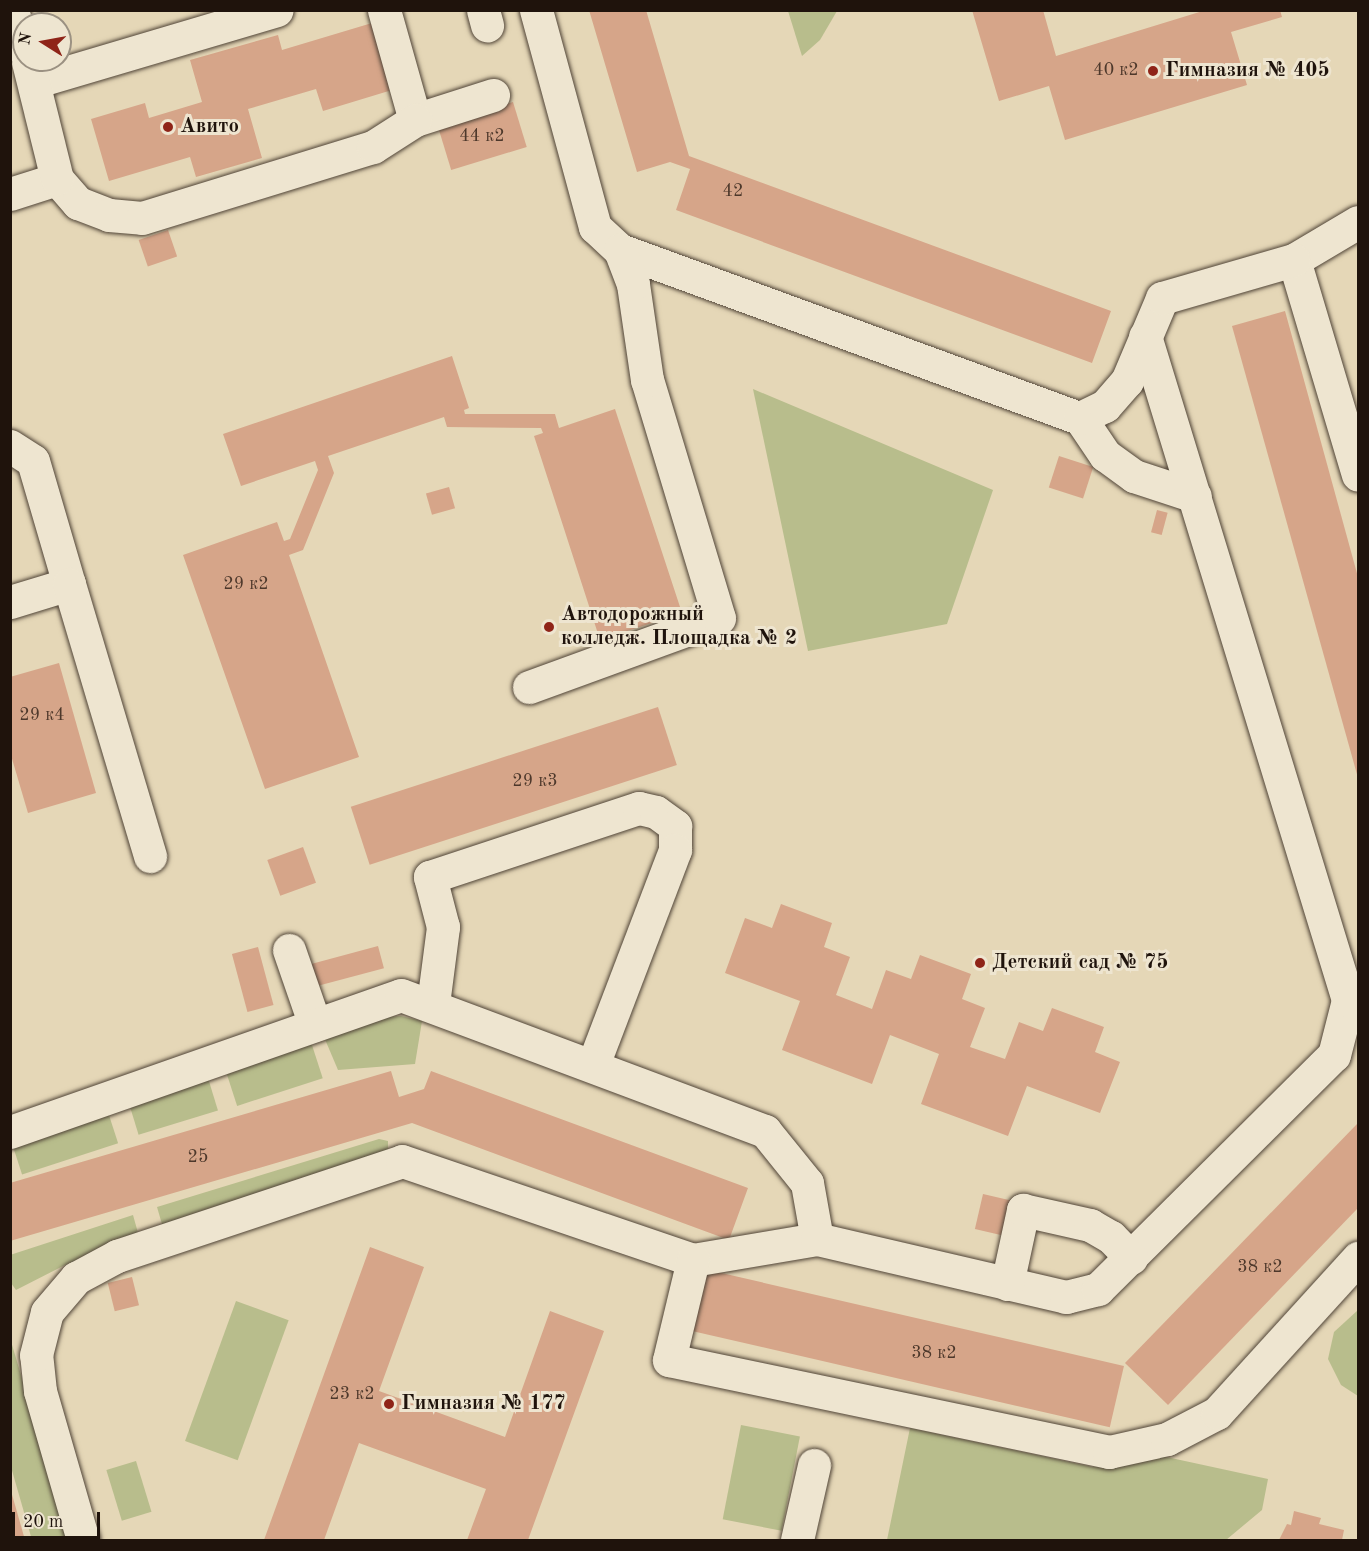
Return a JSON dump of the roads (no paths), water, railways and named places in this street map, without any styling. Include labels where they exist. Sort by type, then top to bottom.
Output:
[{"type":"lane","points":[[72,61],[278,10]]},
{"type":"lane","points":[[384,10],[415,120]]},
{"type":"lane","points":[[536,10],[596,227],[620,250],[1080,418],[1105,455],[1134,476],[1195,496]]},
{"type":"lane","points":[[30,72],[57,179],[78,203],[109,215],[142,218],[373,147],[415,120],[493,95]]},
{"type":"lane","points":[[10,194],[57,179]]},
{"type":"lane","points":[[1080,418],[1105,406],[1127,381],[1162,298],[1294,260],[1359,222]]},
{"type":"lane","points":[[529,687],[719,618],[647,380],[633,284],[620,250]]},
{"type":"lane","points":[[1294,260],[1359,475]]},
{"type":"lane","points":[[83,1540],[40,1391],[36,1355],[47,1312],[76,1278],[117,1256],[402,1161],[693,1260],[817,1239],[1066,1297],[1098,1289],[1334,1055],[1348,1000],[1145,336]]},
{"type":"lane","points":[[10,446],[33,461],[150,856]]},
{"type":"lane","points":[[10,602],[69,584]]},
{"type":"lane","points":[[433,1004],[443,927],[430,877],[639,808],[656,812],[675,826],[675,850],[593,1065]]},
{"type":"lane","points":[[289,950],[315,1025]]},
{"type":"lane","points":[[10,1132],[401,995],[433,1004],[765,1131],[807,1183],[817,1239]]},
{"type":"lane","points":[[1007,1284],[1023,1210],[1090,1224],[1111,1237],[1131,1258]]},
{"type":"lane","points":[[693,1260],[669,1360],[1109,1452],[1167,1439],[1217,1413],[1359,1258]]},
{"type":"lane","points":[[798,1540],[814,1466]]},
{"type":"place","name":"Гимназия № 405","points":[[1153,71]]},
{"type":"place","name":"Авито","points":[[168,127]]},
{"type":"place","name":"Автодорожный колледж. Площадка № 2","points":[[549,627]]},
{"type":"place","name":"Детский сад № 75","points":[[980,963]]},
{"type":"place","name":"Гимназия № 177","points":[[389,1404]]}]
